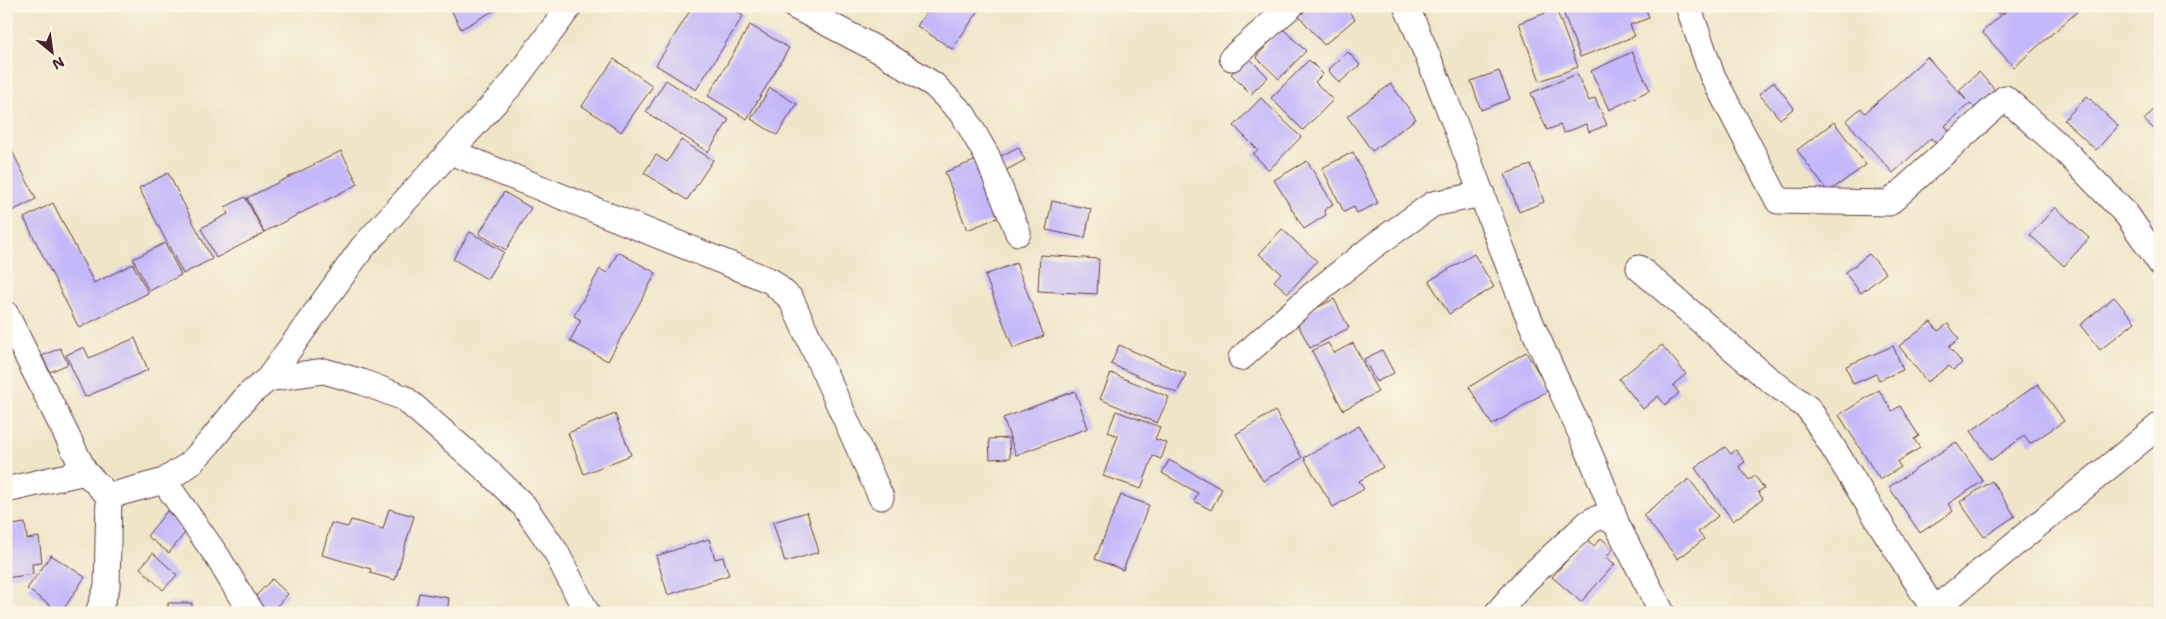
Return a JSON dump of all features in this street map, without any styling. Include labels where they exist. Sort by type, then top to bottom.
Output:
[{"type":"street","points":[[109,496],[164,481],[190,464],[209,444],[247,396],[268,379],[362,248],[511,85],[570,6]]},
{"type":"street","points":[[794,6],[882,52],[934,85],[963,114],[987,156],[1018,233]]},
{"type":"street","points":[[1232,58],[1291,6]]},
{"type":"street","points":[[1406,6],[1482,194],[1524,306],[1560,390],[1590,451],[1617,525],[1662,613]]},
{"type":"street","points":[[1688,6],[1712,75],[1778,201],[1889,203],[2005,98],[2065,150],[2127,215],[2160,263]]},
{"type":"street","points":[[451,152],[771,281],[791,299],[881,497]]},
{"type":"street","points":[[1241,358],[1311,296],[1375,244],[1433,204],[1482,194]]},
{"type":"street","points":[[1639,268],[1766,377],[1809,410],[1932,611],[2160,425]]},
{"type":"street","points":[[6,314],[85,472],[109,496],[107,587],[98,613]]},
{"type":"street","points":[[268,379],[324,371],[404,398],[441,428],[524,506],[556,552],[587,613]]},
{"type":"street","points":[[6,490],[85,472]]},
{"type":"street","points":[[164,481],[217,556],[251,613]]},
{"type":"street","points":[[1497,613],[1526,580],[1588,523],[1598,516],[1608,518],[1617,525]]},
{"type":"building","points":[[449,6],[502,6],[461,29]]},
{"type":"building","points":[[693,6],[729,6],[743,16],[696,90],[656,65]]},
{"type":"building","points":[[931,6],[982,6],[952,49],[917,26]]},
{"type":"building","points":[[1311,6],[1344,6],[1355,19],[1324,45],[1299,16]]},
{"type":"building","points":[[1561,6],[1645,6],[1649,18],[1630,25],[1635,36],[1580,57]]},
{"type":"building","points":[[1992,6],[2008,6],[1999,15]]},
{"type":"building","points":[[2012,6],[2072,6],[2077,12],[2014,67],[1982,32]]},
{"type":"building","points":[[1556,9],[1578,67],[1540,81],[1519,23]]},
{"type":"building","points":[[750,25],[789,48],[747,119],[708,96]]},
{"type":"building","points":[[1282,28],[1306,51],[1279,79],[1256,57]]},
{"type":"building","points":[[1348,52],[1360,65],[1339,83],[1328,70]]},
{"type":"building","points":[[1632,52],[1650,90],[1609,110],[1591,71]]},
{"type":"building","points":[[1248,57],[1268,77],[1251,94],[1231,74]]},
{"type":"building","points":[[1927,57],[1966,100],[1959,90],[1979,72],[1995,90],[1975,108],[1970,103],[1945,126],[1951,133],[1938,145],[1931,138],[1893,173],[1846,121],[1861,108],[1865,113]]},
{"type":"building","points":[[614,59],[653,86],[621,132],[582,106]]},
{"type":"building","points":[[1309,60],[1323,74],[1315,82],[1333,100],[1303,130],[1271,98]]},
{"type":"building","points":[[1499,71],[1510,99],[1481,110],[1471,81]]},
{"type":"building","points":[[1577,74],[1589,101],[1595,98],[1607,125],[1589,132],[1586,124],[1564,133],[1560,125],[1547,130],[1531,93]]},
{"type":"building","points":[[666,80],[729,120],[708,152],[646,112]]},
{"type":"building","points":[[1774,82],[1794,108],[1780,119],[1759,94]]},
{"type":"building","points":[[1391,84],[1416,119],[1372,151],[1347,116]]},
{"type":"building","points":[[770,88],[797,104],[777,135],[751,119]]},
{"type":"building","points":[[2087,96],[2118,126],[2096,150],[2064,120]]},
{"type":"building","points":[[1261,98],[1301,137],[1269,170],[1253,154],[1258,150],[1234,126]]},
{"type":"building","points":[[2160,103],[2160,134],[2144,120]]},
{"type":"building","points":[[1834,122],[1866,165],[1828,192],[1797,150]]},
{"type":"building","points":[[6,139],[36,199],[12,211],[6,200]]},
{"type":"building","points":[[681,140],[713,160],[687,200],[644,173],[656,155],[667,162]]},
{"type":"building","points":[[1018,147],[1025,160],[999,174],[992,161]]},
{"type":"building","points":[[341,151],[358,184],[264,232],[247,198]]},
{"type":"building","points":[[1353,152],[1378,203],[1357,213],[1354,207],[1344,212],[1322,168]]},
{"type":"building","points":[[980,159],[1002,216],[967,230],[945,172]]},
{"type":"building","points":[[1307,161],[1333,204],[1324,210],[1326,215],[1304,229],[1274,180]]},
{"type":"building","points":[[1531,165],[1544,202],[1519,212],[1505,174]]},
{"type":"building","points":[[168,173],[212,259],[183,274],[139,188]]},
{"type":"building","points":[[504,192],[531,208],[506,250],[479,234]]},
{"type":"building","points":[[245,197],[264,233],[216,258],[201,228],[228,214],[225,207]]},
{"type":"building","points":[[1052,201],[1091,209],[1085,238],[1046,230]]},
{"type":"building","points":[[53,203],[94,283],[133,264],[148,293],[79,328],[24,218]]},
{"type":"building","points":[[2055,207],[2089,238],[2064,266],[2030,235]]},
{"type":"building","points":[[1282,229],[1317,261],[1288,293],[1274,281],[1281,273],[1259,254]]},
{"type":"building","points":[[470,232],[504,252],[487,279],[453,259]]},
{"type":"building","points":[[165,243],[181,275],[149,291],[133,259]]},
{"type":"building","points":[[618,252],[656,273],[608,361],[570,341],[581,320],[574,316],[600,269],[607,273]]},
{"type":"building","points":[[1474,254],[1494,287],[1449,314],[1429,281]]},
{"type":"building","points":[[1869,254],[1886,273],[1861,293],[1845,273]]},
{"type":"building","points":[[1040,255],[1099,259],[1097,294],[1038,291]]},
{"type":"building","points":[[1016,263],[1044,336],[1013,348],[985,275]]},
{"type":"building","points":[[2114,297],[2135,322],[2100,350],[2080,325]]},
{"type":"building","points":[[1334,299],[1349,328],[1310,348],[1295,319]]},
{"type":"building","points":[[1931,322],[1938,331],[1948,324],[1959,339],[1949,347],[1962,363],[1953,370],[1949,366],[1927,382],[1899,346]]},
{"type":"building","points":[[135,338],[148,370],[85,397],[66,355],[84,347],[89,358]]},
{"type":"building","points":[[1328,343],[1334,353],[1353,343],[1378,392],[1343,410],[1312,351]]},
{"type":"building","points":[[1119,345],[1186,374],[1177,393],[1111,364]]},
{"type":"building","points":[[1662,345],[1686,374],[1673,385],[1679,393],[1665,405],[1658,396],[1643,409],[1619,379]]},
{"type":"building","points":[[1893,346],[1903,370],[1879,380],[1876,374],[1853,384],[1846,366]]},
{"type":"building","points":[[60,348],[68,364],[50,372],[42,356]]},
{"type":"building","points":[[1382,350],[1394,373],[1376,382],[1364,359]]},
{"type":"building","points":[[1526,352],[1549,390],[1492,425],[1469,387]]},
{"type":"building","points":[[1111,373],[1169,397],[1157,423],[1100,399]]},
{"type":"building","points":[[2038,384],[2064,421],[2030,444],[2024,436],[1991,460],[1971,431]]},
{"type":"building","points":[[1879,390],[1892,411],[1900,406],[1919,436],[1914,439],[1920,448],[1897,462],[1901,467],[1880,480],[1839,415]]},
{"type":"building","points":[[1075,391],[1088,428],[1016,455],[1003,418]]},
{"type":"building","points":[[1116,411],[1160,427],[1155,439],[1167,443],[1161,459],[1153,456],[1141,489],[1103,476],[1118,436],[1108,432]]},
{"type":"building","points":[[1275,411],[1302,458],[1263,481],[1236,434]]},
{"type":"building","points":[[615,414],[631,455],[584,474],[568,433]]},
{"type":"building","points":[[1359,426],[1383,467],[1359,481],[1364,489],[1333,507],[1304,458]]},
{"type":"building","points":[[1009,438],[1010,458],[990,459],[989,439]]},
{"type":"building","points":[[1956,442],[1983,481],[1948,504],[1953,511],[1920,533],[1889,487]]},
{"type":"building","points":[[1725,447],[1731,454],[1736,450],[1745,462],[1739,466],[1749,480],[1755,476],[1764,488],[1758,492],[1763,499],[1733,521],[1695,468]]},
{"type":"building","points":[[1169,460],[1222,489],[1211,510],[1194,501],[1198,493],[1162,473]]},
{"type":"building","points":[[1689,479],[1718,516],[1698,532],[1704,539],[1678,559],[1643,515]]},
{"type":"building","points":[[1992,481],[2015,516],[1984,537],[1960,502]]},
{"type":"building","points":[[1121,495],[1149,505],[1123,570],[1095,559]]},
{"type":"building","points":[[389,509],[414,516],[395,580],[370,573],[371,569],[322,555],[331,523],[348,527],[351,520],[383,529]]},
{"type":"building","points":[[167,511],[188,529],[169,553],[147,536]]},
{"type":"building","points":[[807,512],[819,552],[785,562],[773,522]]},
{"type":"building","points":[[25,523],[27,539],[39,537],[42,563],[32,564],[33,574],[6,578],[6,526]]},
{"type":"building","points":[[1601,538],[1613,549],[1606,557],[1615,564],[1581,602],[1552,577],[1586,539],[1594,546]]},
{"type":"building","points":[[709,539],[715,559],[723,557],[729,575],[668,595],[656,556]]},
{"type":"building","points":[[153,553],[177,575],[163,590],[140,568]]},
{"type":"building","points":[[51,555],[85,577],[61,613],[27,589]]},
{"type":"building","points":[[272,579],[288,594],[270,613],[254,598]]},
{"type":"building","points":[[419,593],[449,598],[447,613],[415,613]]},
{"type":"building","points":[[168,603],[192,603],[192,613],[168,613]]}]
